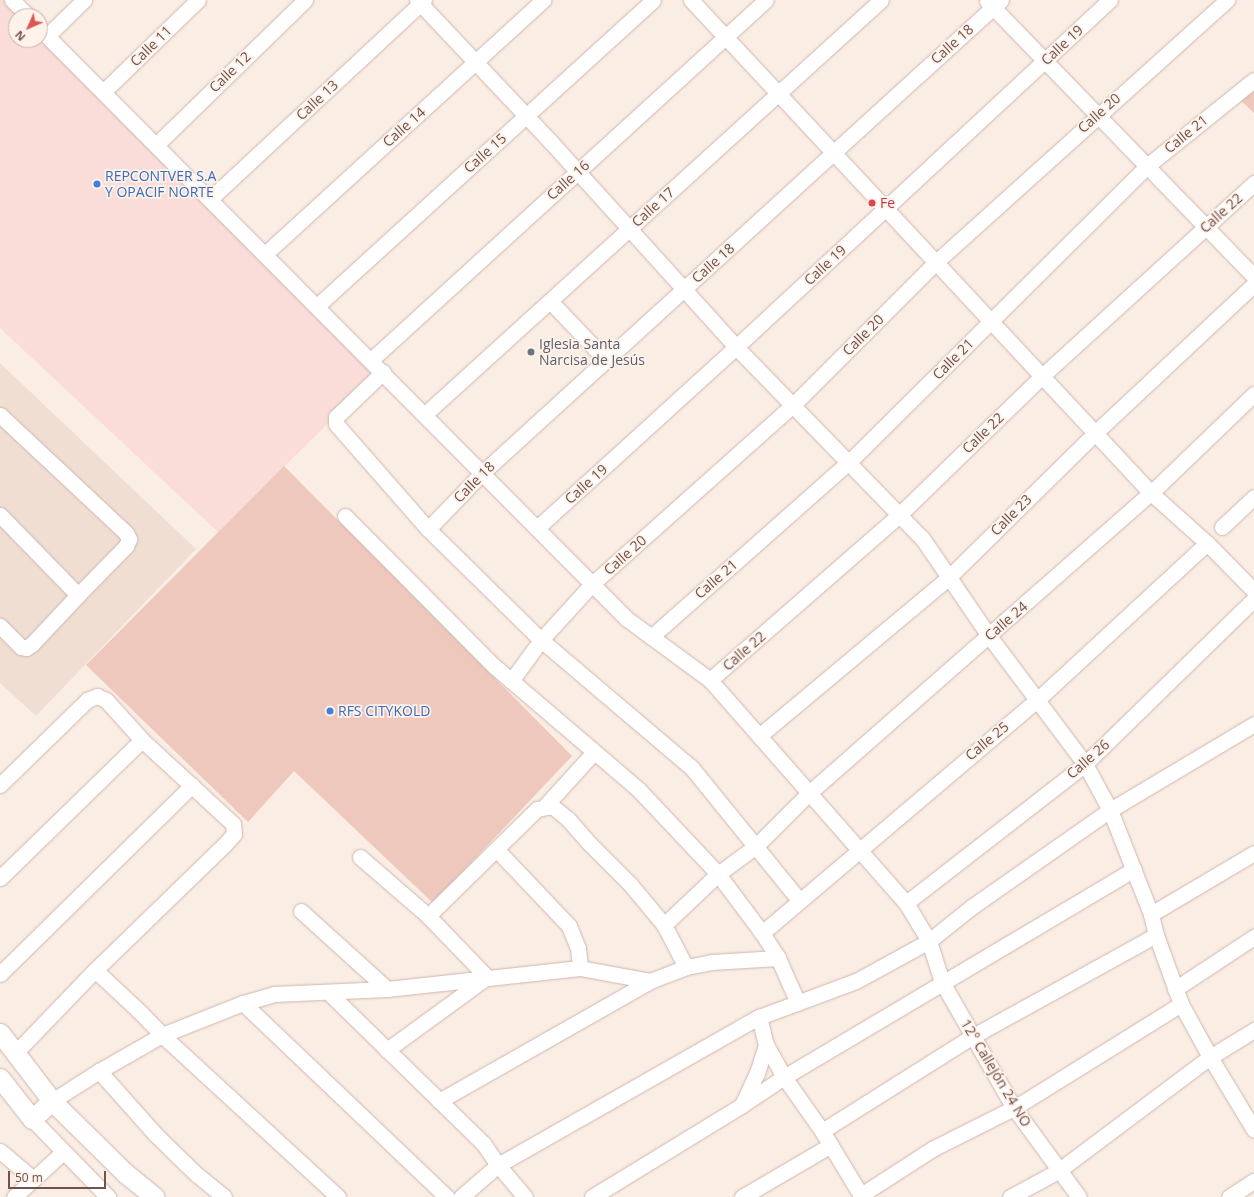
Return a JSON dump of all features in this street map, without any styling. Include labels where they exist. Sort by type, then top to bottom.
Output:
[{"type":"street","points":[[12,0],[20,8]]},
{"type":"street","points":[[48,29],[84,0]]},
{"type":"street","name":"Calle 11","points":[[104,92],[198,0]]},
{"type":"street","name":"Calle 12","points":[[156,145],[305,0]]},
{"type":"street","name":"Calle 14","points":[[265,254],[543,0]]},
{"type":"street","name":"Calle 15","points":[[317,306],[653,0]]},
{"type":"street","points":[[691,0],[1151,493],[1207,543],[1254,590]]},
{"type":"street","name":"Calle 16","points":[[371,360],[766,0]]},
{"type":"street","name":"Calle 17","points":[[424,415],[881,0]]},
{"type":"street","name":"Calle 19","points":[[537,528],[736,347],[1110,0]]},
{"type":"street","name":"Calle 20","points":[[511,681],[542,640],[592,584],[792,406],[936,262],[1226,0]]},
{"type":"street","points":[[420,1],[578,172],[736,347],[922,538],[988,636],[1085,764],[1110,810],[1134,869],[1151,914],[1156,935],[1181,1004],[1210,1057],[1253,1124]]},
{"type":"street","name":"Calle 13","points":[[210,199],[420,1]]},
{"type":"street","points":[[993,2],[1045,61],[1254,277]]},
{"type":"street","name":"Calle 18","points":[[428,529],[482,473],[834,153],[993,2]]},
{"type":"street","name":"12° Callejón 24 NO","points":[[48,36],[627,619],[710,680],[906,902],[929,941],[942,982],[1014,1108],[1079,1197]]},
{"type":"street","name":"Calle 21","points":[[651,637],[848,463],[1147,166],[1254,80]]},
{"type":"street","name":"Calle 22","points":[[710,680],[899,515],[1042,376],[1254,183]]},
{"type":"street","name":"Calle 23","points":[[759,736],[949,578],[1095,433],[1254,284]]},
{"type":"street","points":[[550,301],[606,360]]},
{"type":"street","points":[[383,372],[336,417],[336,424],[428,529],[542,640],[691,767],[799,900]]},
{"type":"street","name":"Calle 24","points":[[664,925],[718,874],[756,846],[809,793],[1151,493],[1254,394]]},
{"type":"street","points":[[0,415],[126,533],[129,540],[126,546],[32,644],[26,648],[21,647],[0,626]]},
{"type":"street","points":[[1222,526],[1254,497]]},
{"type":"street","points":[[0,515],[78,595]]},
{"type":"street","points":[[345,516],[494,666],[638,789],[718,874],[762,933],[778,958],[798,1003]]},
{"type":"street","name":"Calle 25","points":[[762,933],[799,900],[1037,700],[1207,543]]},
{"type":"street","name":"Calle 26","points":[[906,902],[1085,764],[1254,599]]},
{"type":"street","points":[[0,784],[87,700],[97,696],[106,700],[142,740],[233,824],[234,834],[95,970],[15,1053]]},
{"type":"street","points":[[461,1197],[498,1166],[759,1017],[856,981],[929,941],[970,908],[1110,810],[1254,724]]},
{"type":"street","points":[[0,878],[142,740]]},
{"type":"street","points":[[545,806],[594,752]]},
{"type":"street","points":[[0,974],[192,785]]},
{"type":"street","points":[[428,916],[497,850],[537,809],[545,806],[552,806],[568,819],[589,843],[630,884],[664,925],[686,967]]},
{"type":"street","points":[[497,850],[569,926],[578,948],[580,968]]},
{"type":"street","points":[[1151,914],[1254,853]]},
{"type":"street","points":[[360,857],[428,916],[488,977]]},
{"type":"street","points":[[593,1197],[942,982],[1134,869]]},
{"type":"street","points":[[301,911],[387,989]]},
{"type":"street","points":[[822,1131],[973,1036],[1156,935]]},
{"type":"street","points":[[1175,989],[1254,937]]},
{"type":"street","points":[[439,1100],[650,981],[686,967],[712,962],[778,958]]},
{"type":"street","points":[[32,1119],[52,1101],[99,1071],[162,1036],[243,1003],[274,994],[387,989],[463,982],[488,977],[580,968],[650,981]]},
{"type":"street","points":[[95,970],[139,1011],[162,1036],[338,1197]]},
{"type":"street","points":[[387,1050],[488,977]]},
{"type":"street","points":[[328,992],[483,1143],[498,1166],[525,1197]]},
{"type":"street","points":[[243,1003],[447,1197]]},
{"type":"street","points":[[759,1017],[766,1045],[784,1078],[822,1131],[862,1196],[932,1148],[1014,1108],[1181,1004]]},
{"type":"street","points":[[1010,1197],[1058,1170],[1210,1057],[1254,1030]]},
{"type":"street","points":[[0,1033],[52,1101],[125,1173],[155,1197]]},
{"type":"street","points":[[742,1105],[757,1072],[766,1045]]},
{"type":"street","points":[[99,1071],[156,1136],[224,1197]]},
{"type":"street","points":[[0,1078],[32,1119],[108,1197]]},
{"type":"street","points":[[742,1197],[831,1145]]},
{"type":"street","points":[[0,1151],[33,1179]]},
{"type":"street","points":[[14,1197],[63,1152]]},
{"type":"street","points":[[1229,1197],[1254,1181]]},
{"type":"shaded area","name":"REPCONTVER S.A Y OPACIF NORTE","points":[[0,0],[12,0],[20,8],[8,8],[8,48],[48,48],[48,36],[381,371],[218,532],[0,328]]},
{"type":"shaded area","points":[[0,363],[196,549],[36,716],[0,683]]},
{"type":"building","points":[[1249,87],[1254,92],[1254,113],[1237,97]]},
{"type":"building","name":"RFS CITYKOLD","points":[[284,466],[572,756],[433,903],[294,771],[248,822],[86,665]]},
{"type":"place","name":"REPCONTVER S.A Y OPACIF NORTE","points":[[97,184]]},
{"type":"place","name":"Fe","points":[[872,203]]},
{"type":"place","name":"Iglesia Santa Narcisa de Jesús","points":[[531,352]]},
{"type":"place","name":"RFS CITYKOLD","points":[[330,711]]}]
